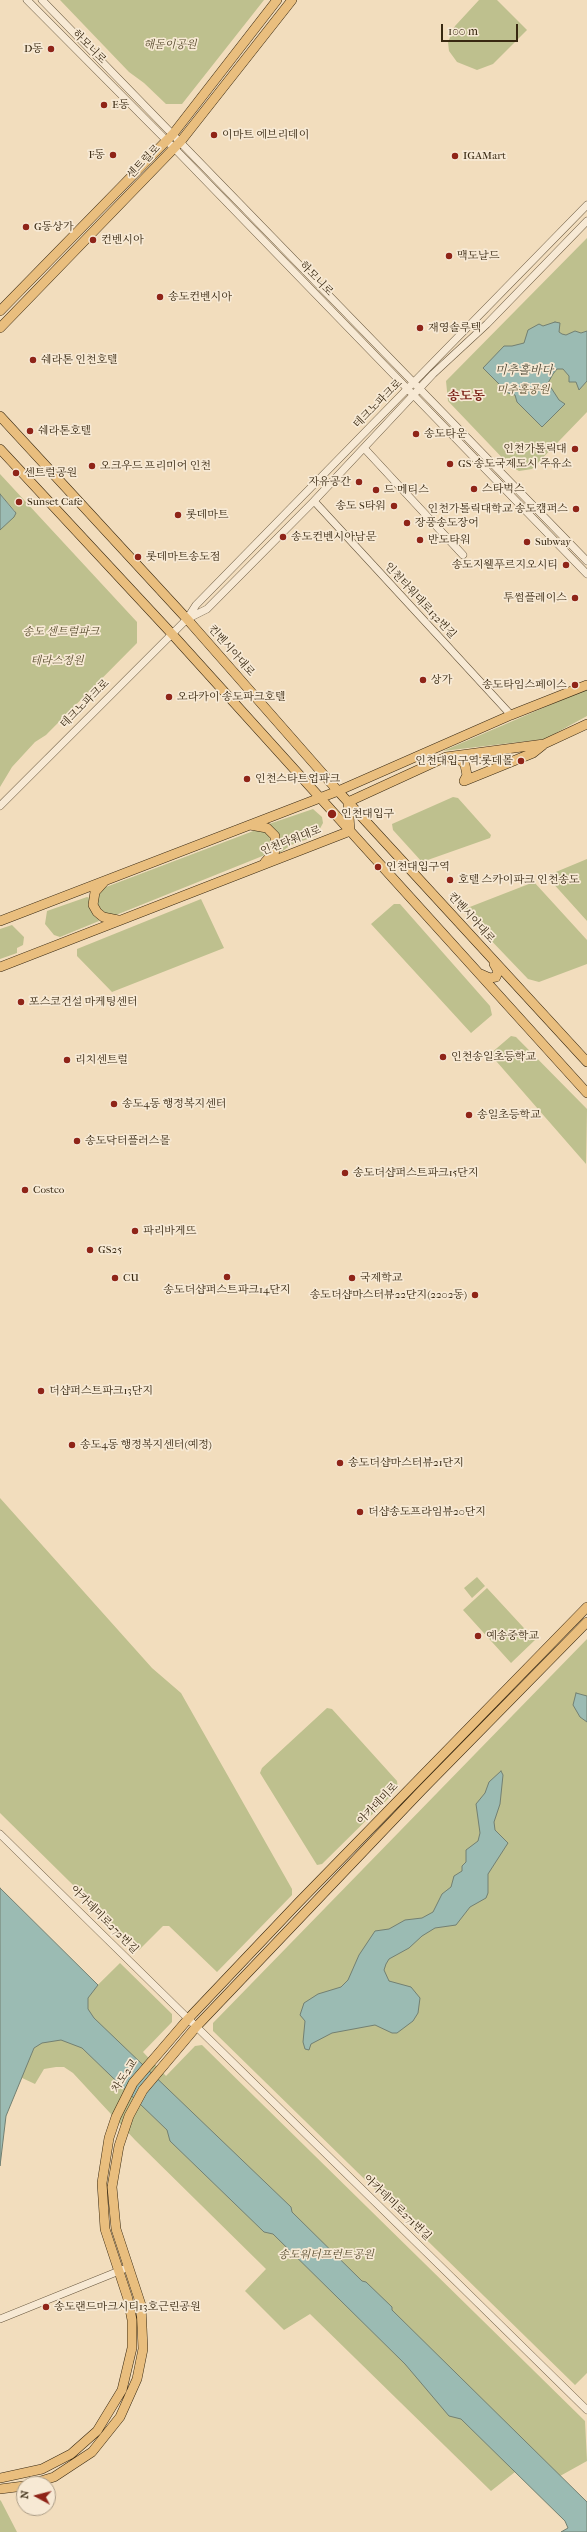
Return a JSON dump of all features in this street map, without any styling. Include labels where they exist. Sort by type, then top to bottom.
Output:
[{"type":"main road","name":"센트럴로","points":[[0,311],[170,137],[277,0]]},
{"type":"main road","name":"센트럴로","points":[[0,328],[178,144],[292,0]]},
{"type":"main road","name":"컨벤시아대로","points":[[0,416],[187,619],[338,791],[587,1062]]},
{"type":"main road","points":[[0,449],[172,634],[587,1093]]},
{"type":"main road","points":[[0,921],[246,825],[338,791],[511,715],[587,685]]},
{"type":"main road","points":[[446,757],[462,761],[469,774],[476,776],[533,753],[544,744],[587,724]]},
{"type":"main road","points":[[350,830],[348,802],[446,757],[544,744]]},
{"type":"main road","points":[[246,825],[266,828],[273,832],[276,840],[273,854],[259,866]]},
{"type":"main road","name":"인천타워대로","points":[[0,967],[350,830]]},
{"type":"main road","points":[[109,879],[95,892],[93,905],[97,912],[103,917],[122,920]]},
{"type":"main road","points":[[476,971],[486,977],[496,977],[498,971],[490,957]]},
{"type":"main road","name":"아카데미로","points":[[192,2023],[587,1607]]},
{"type":"main road","name":"아카데미로","points":[[192,2023],[587,1622]]},
{"type":"main road","name":"차도2교","points":[[0,2478],[24,2474],[59,2462],[87,2442],[111,2412],[127,2376],[132,2348],[130,2308],[105,2229],[102,2183],[107,2147],[120,2107],[133,2083],[152,2059],[192,2023]]},
{"type":"main road","name":"차도2교","points":[[52,2476],[65,2471],[92,2452],[120,2417],[132,2393],[140,2366],[143,2334],[141,2305],[116,2229],[112,2192],[116,2156],[129,2116],[143,2090],[192,2023]]},
{"type":"main road","points":[[0,2489],[16,2487]]},
{"type":"street","name":"하모니로","points":[[27,0],[178,144],[587,561]]},
{"type":"street","name":"하모니로","points":[[42,0],[170,137]]},
{"type":"street","name":"하모니로","points":[[178,144],[411,393],[587,574]]},
{"type":"street","name":"테크노파크로","points":[[187,619],[207,609],[314,501],[364,448],[411,393],[414,383],[587,205]]},
{"type":"street","name":"테크노파크로","points":[[0,806],[187,619],[196,605],[305,494],[411,393],[419,389],[587,221]]},
{"type":"street","points":[[364,448],[463,555]]},
{"type":"street","name":"인천타워대로132번길","points":[[314,501],[511,715]]},
{"type":"street","name":"아카데미로272번길","points":[[0,1834],[192,2023]]},
{"type":"street","name":"아카데미로271번길","points":[[192,2023],[587,2410]]},
{"type":"street","points":[[0,2319],[129,2267]]},
{"type":"green space","name":"해돋이공원","points":[[60,0],[264,0],[182,104],[166,104],[144,83],[129,72]]},
{"type":"green space","points":[[479,0],[497,0],[527,30],[493,64],[477,70],[457,62],[449,51],[448,42],[455,26]]},
{"type":"green space","name":"미추홀공원","points":[[587,238],[587,412],[532,469],[519,471],[510,466],[448,401],[446,381]]},
{"type":"green space","name":"송도 센트럴파크","points":[[0,474],[137,622],[137,643],[46,735],[35,742],[12,767],[0,787],[0,530],[15,511],[0,494]]},
{"type":"green space","points":[[587,689],[587,716],[545,739],[443,751]]},
{"type":"green space","points":[[453,797],[458,798],[491,835],[490,838],[422,862],[393,830],[392,824]]},
{"type":"green space","points":[[313,809],[322,817],[323,823],[316,836],[291,845],[281,852],[278,851],[269,824]]},
{"type":"green space","points":[[256,830],[263,831],[269,836],[271,843],[265,855],[116,915],[104,914],[98,909],[97,894],[106,887]]},
{"type":"green space","points":[[587,859],[587,921],[551,881],[551,874]]},
{"type":"green space","points":[[534,882],[587,940],[587,964],[539,982],[528,979],[462,910]]},
{"type":"green space","points":[[87,897],[90,898],[99,921],[60,937],[54,935],[45,924],[47,911]]},
{"type":"green space","points":[[201,899],[224,948],[112,992],[77,956],[77,949]]},
{"type":"green space","points":[[394,904],[400,904],[490,1006],[492,1015],[471,1033],[371,924]]},
{"type":"green space","points":[[12,925],[24,937],[23,945],[17,948],[17,953],[0,959],[0,929]]},
{"type":"green space","points":[[511,1036],[516,1037],[587,1109],[586,1164],[490,1054]]},
{"type":"green space","points":[[0,1498],[152,1668],[181,1693],[292,1889],[292,1895],[217,1972],[169,1926],[163,1926],[139,1950],[0,1813]]},
{"type":"green space","points":[[477,1577],[485,1586],[472,1598],[464,1588]]},
{"type":"green space","points":[[487,1588],[535,1640],[511,1663],[463,1610]]},
{"type":"green space","points":[[587,1639],[587,2373],[575,2385],[213,2031],[213,2023]]},
{"type":"green space","points":[[327,1708],[332,1709],[397,1781],[398,1789],[322,1864],[317,1865],[260,1773],[262,1768]]},
{"type":"green space","name":"송도워터프런트공원","points":[[120,1963],[172,2014],[172,2022],[143,2052],[166,2076],[195,2046],[202,2045],[585,2421],[587,2461],[560,2476],[584,2500],[565,2521],[515,2472],[491,2491],[310,2314],[284,2330],[245,2291],[266,2269],[135,2140],[73,2073],[64,2067],[44,2069],[35,2084],[20,2077],[34,2048]]},
{"type":"green space","points":[[0,2500],[1,2501],[17,2532],[0,2532]]},
{"type":"water","name":"미추홀바다","points":[[555,322],[560,323],[559,332],[562,334],[566,335],[575,331],[581,333],[587,331],[587,381],[579,390],[576,382],[569,382],[569,376],[563,369],[557,369],[548,383],[559,400],[565,404],[542,427],[517,402],[515,395],[508,393],[483,368],[504,346],[524,343],[528,330],[539,324],[543,326]]},
{"type":"water","points":[[0,494],[16,513],[14,517],[0,530]]},
{"type":"water","points":[[576,1693],[587,1696],[587,1722],[580,1717],[573,1705]]},
{"type":"water","points":[[501,1771],[503,1775],[500,1804],[494,1822],[495,1830],[508,1843],[488,1874],[488,1893],[486,1898],[470,1907],[456,1925],[435,1928],[422,1936],[409,1948],[389,1959],[386,1964],[384,1970],[389,1981],[411,1987],[420,1998],[418,2013],[413,2021],[397,2033],[392,2033],[375,2025],[332,2033],[311,2044],[309,2050],[305,2049],[303,2042],[305,2021],[300,2015],[304,2003],[318,1994],[341,1987],[348,1980],[359,1955],[375,1931],[389,1929],[405,1920],[422,1918],[433,1912],[442,1894],[451,1887],[454,1876],[462,1871],[462,1866],[466,1862],[466,1850],[478,1841],[480,1833],[476,1804],[485,1793],[489,1782]]},
{"type":"water","points":[[0,1888],[98,1985],[88,1998],[88,2009],[94,2018],[291,2207],[292,2212],[362,2281],[366,2282],[392,2307],[392,2310],[587,2502],[587,2532],[561,2532],[568,2528],[565,2521],[461,2419],[449,2416],[405,2364],[273,2234],[264,2232],[170,2141],[167,2130],[82,2048],[61,2040],[42,2043],[34,2048],[6,2116],[0,2166]]},
{"type":"place","name":"D동","points":[[51,49]]},
{"type":"place","name":"E동","points":[[104,105]]},
{"type":"place","name":"이마트 에브리데이","points":[[214,135]]},
{"type":"place","name":"F동","points":[[113,155]]},
{"type":"place","name":"IGAMart","points":[[455,156]]},
{"type":"place","name":"G동상가","points":[[26,227]]},
{"type":"place","name":"컨벤시아","points":[[93,240]]},
{"type":"place","name":"맥도날드","points":[[449,256]]},
{"type":"place","name":"송도컨벤시아","points":[[160,297]]},
{"type":"place","name":"재영솔루텍","points":[[420,328]]},
{"type":"place","name":"쉐라톤 인천호텔","points":[[33,360]]},
{"type":"place","name":"쉐라톤호텔","points":[[30,431]]},
{"type":"place","name":"송도타운","points":[[416,434]]},
{"type":"place","name":"인천가톨릭대","points":[[575,449]]},
{"type":"place","name":"GS 송도국제도시 주유소","points":[[450,464]]},
{"type":"place","name":"오크우드 프리미어 인천","points":[[92,466]]},
{"type":"place","name":"센트럴공원","points":[[16,473]]},
{"type":"place","name":"자유공간","points":[[359,482]]},
{"type":"place","name":"스타벅스","points":[[474,489]]},
{"type":"place","name":"드 메티스","points":[[376,490]]},
{"type":"place","name":"Sunset Cafe","points":[[19,502]]},
{"type":"place","name":"송도 S타워","points":[[394,506]]},
{"type":"place","name":"인천가톨릭대학교 송도캠퍼스","points":[[576,509]]},
{"type":"place","name":"롯데마트","points":[[178,515]]},
{"type":"place","name":"장풍송도장어","points":[[407,523]]},
{"type":"place","name":"송도컨벤시아남문","points":[[283,537]]},
{"type":"place","name":"반도타워","points":[[420,540]]},
{"type":"place","name":"Subway","points":[[527,542]]},
{"type":"place","name":"롯데마트송도점","points":[[138,557]]},
{"type":"place","name":"송도지웰푸르지오시티","points":[[566,565]]},
{"type":"place","name":"투썸플레이스","points":[[575,598]]},
{"type":"place","name":"상가","points":[[423,680]]},
{"type":"place","name":"송도타임스페이스","points":[[575,685]]},
{"type":"place","name":"오라카이 송도파크호텔","points":[[169,697]]},
{"type":"place","name":"인천대입구역.롯데몰","points":[[521,761]]},
{"type":"place","name":"인천스타트업파크","points":[[247,779]]},
{"type":"place","name":"인천대입구","points":[[332,814]]},
{"type":"place","name":"인천대입구역","points":[[378,867]]},
{"type":"place","name":"호텔 스카이파크 인천송도","points":[[450,880]]},
{"type":"place","name":"포스코건설 마케팅센터","points":[[21,1002]]},
{"type":"place","name":"인천송일초등학교","points":[[443,1057]]},
{"type":"place","name":"리치센트럴","points":[[67,1060]]},
{"type":"place","name":"송도4동 행정복지센터","points":[[114,1104]]},
{"type":"place","name":"송일초등학교","points":[[469,1115]]},
{"type":"place","name":"송도닥터플러스몰","points":[[77,1141]]},
{"type":"place","name":"송도더샵퍼스트파크15단지","points":[[345,1173]]},
{"type":"place","name":"Costco","points":[[25,1190]]},
{"type":"place","name":"파리바게뜨","points":[[135,1231]]},
{"type":"place","name":"GS25","points":[[90,1250]]},
{"type":"place","name":"송도더샵퍼스트파크14단지","points":[[227,1277]]},
{"type":"place","name":"CU","points":[[115,1278]]},
{"type":"place","name":"국제학교","points":[[352,1278]]},
{"type":"place","name":"송도더샵마스터뷰22단지(2202동)","points":[[475,1295]]},
{"type":"place","name":"더샵퍼스트파크13단지","points":[[41,1391]]},
{"type":"place","name":"송도4동 행정복지센터(예정)","points":[[72,1445]]},
{"type":"place","name":"송도더샵마스터뷰21단지","points":[[340,1463]]},
{"type":"place","name":"더샵송도프라임뷰20단지","points":[[360,1512]]},
{"type":"place","name":"예송중학교","points":[[478,1636]]},
{"type":"place","name":"송도랜드마크시티13호근린공원","points":[[46,2307]]},
{"type":"district","name":"송도동","points":[[466,397]]},
{"type":"park label","name":"테라스정원","points":[[57,661]]}]
